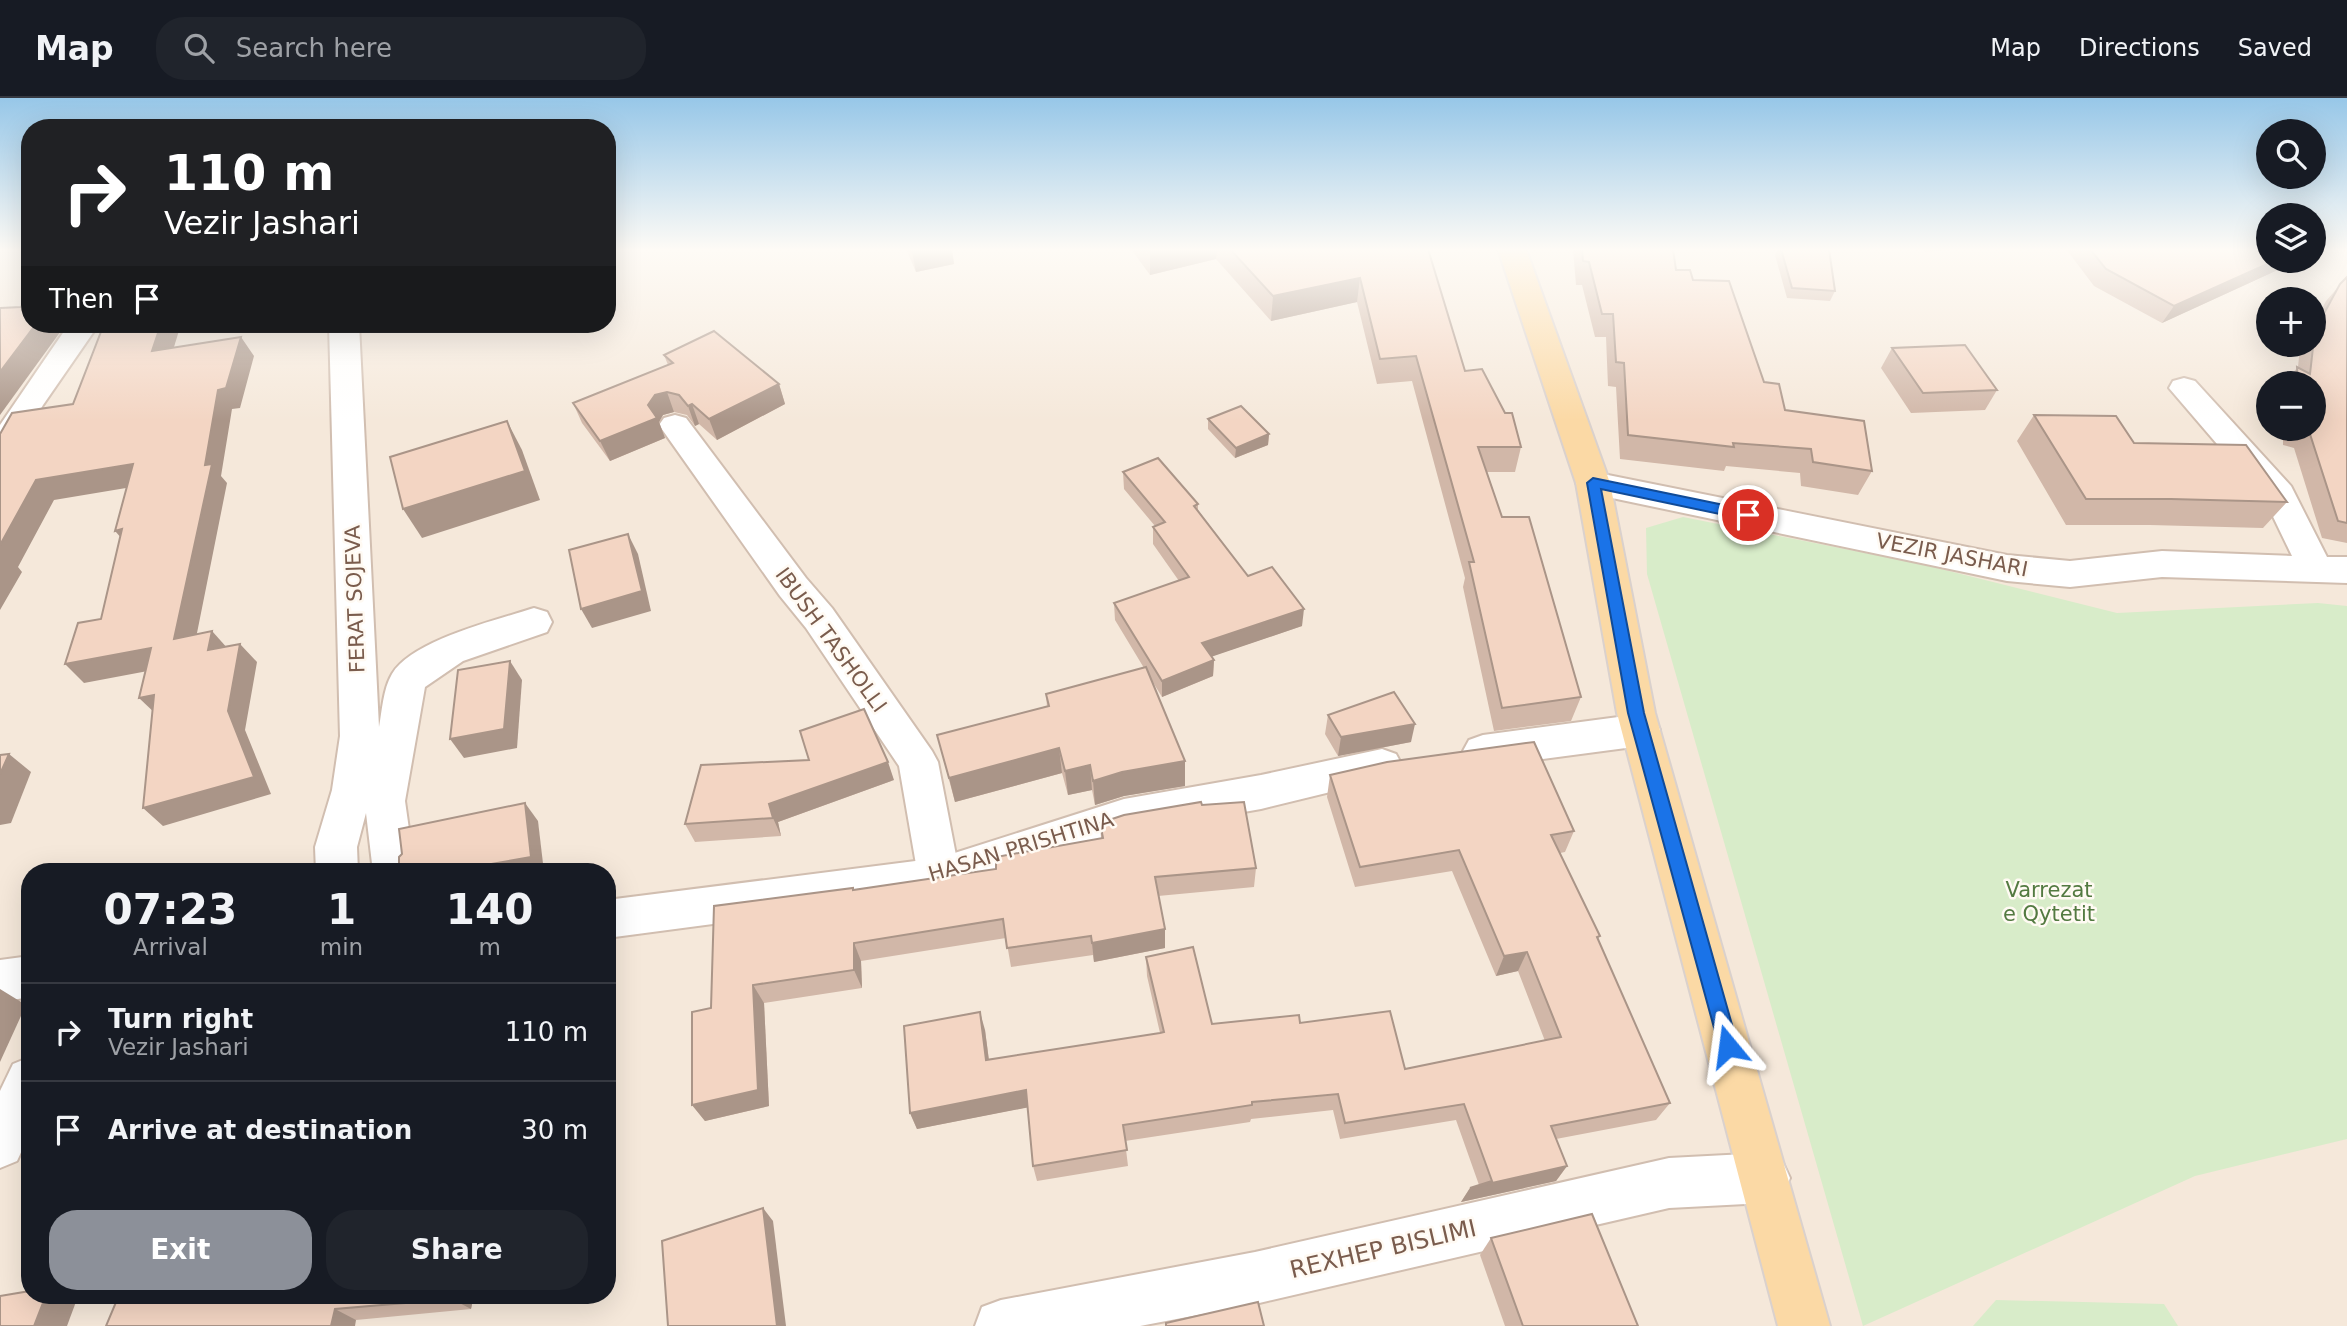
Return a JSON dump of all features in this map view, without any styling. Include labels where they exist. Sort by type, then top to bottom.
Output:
[{"type":"main road","points":[[1532,306],[1593,483],[1641,730],[1804,1326]]},
{"type":"street","points":[[0,452],[29,403],[78,333]]},
{"type":"street","name":"FERAT SOJEVA","points":[[337,863],[337,847],[352,790],[360,736],[344,333]]},
{"type":"street","name":"VEZIR JASHARI","points":[[2184,388],[2279,494],[2331,569]]},
{"type":"street","name":"IBUSH TASHOLLI","points":[[675,425],[793,587],[819,618],[918,762],[939,876]]},
{"type":"street","name":"VEZIR JASHARI","points":[[1593,483],[2007,568],[2070,574],[2162,564],[2331,569]]},
{"type":"street","points":[[393,863],[385,801],[407,681],[420,667],[474,641],[534,622]]},
{"type":"street","name":"HASAN PRISHTINA","points":[[616,918],[939,876],[1124,816],[1437,757],[1641,730]]},
{"type":"street","points":[[0,981],[21,978]]},
{"type":"street","points":[[0,1144],[21,1099]]},
{"type":"street","name":"REXHEP BISLIMI","points":[[1001,1326],[1255,1278],[1669,1183],[1765,1178]]},
{"type":"shaded area","points":[[0,306],[21,306],[21,333],[616,333],[616,306],[2256,306],[2256,357],[2326,357],[2326,306],[2347,306],[2347,1326],[0,1326]]},
{"type":"green space","name":"Varrezat e Qytetit","points":[[1683,517],[1921,564],[2117,613],[2318,603],[2347,606],[2347,1139],[2195,1176],[1863,1326],[1647,574],[1646,528]]},
{"type":"green space","points":[[1996,1300],[2164,1304],[2178,1326],[1973,1326]]},
{"type":"building","points":[[1367,306],[1445,306],[1465,371],[1482,369],[1505,413],[1512,413],[1521,447],[1478,447],[1502,517],[1529,517],[1581,697],[1502,708],[1469,562],[1474,562],[1416,356],[1380,359]]},
{"type":"building","points":[[1600,306],[1738,306],[1764,382],[1779,384],[1785,410],[1864,421],[1872,471],[1813,462],[1811,449],[1733,443],[1734,447],[1628,435],[1624,363],[1616,362],[1613,314],[1602,314]]},
{"type":"building","points":[[2328,306],[2347,306],[2347,523],[2338,521],[2312,441],[2326,441],[2326,371],[2310,371],[2312,357],[2326,357]]},
{"type":"building","points":[[21,307],[21,333],[29,333],[0,372],[0,308]]},
{"type":"building","points":[[714,331],[779,384],[709,419],[692,404],[688,406],[679,395],[667,392],[655,395],[648,405],[657,418],[600,441],[573,403],[673,363],[664,355]]},
{"type":"building","points":[[101,333],[158,333],[152,351],[241,337],[226,388],[218,390],[205,465],[212,464],[174,639],[212,631],[208,650],[240,644],[228,711],[254,777],[143,808],[154,695],[139,698],[151,648],[65,664],[78,623],[101,619],[122,529],[115,531],[133,464],[36,480],[0,545],[0,434],[12,413],[73,404]]},
{"type":"building","points":[[1965,345],[1997,390],[1923,393],[1892,348]]},
{"type":"building","points":[[1241,406],[1269,434],[1236,448],[1208,419]]},
{"type":"building","points":[[2034,415],[2116,416],[2134,443],[2246,445],[2287,502],[2086,499]]},
{"type":"building","points":[[507,421],[525,471],[403,509],[390,457]]},
{"type":"building","points":[[1158,458],[1198,504],[1194,506],[1248,576],[1272,567],[1304,609],[1202,643],[1214,660],[1162,681],[1114,603],[1189,577],[1153,527],[1165,522],[1123,472]]},
{"type":"building","points":[[628,534],[642,591],[581,609],[569,550]]},
{"type":"building","points":[[510,661],[504,729],[450,739],[458,670]]},
{"type":"building","points":[[1146,667],[1185,761],[1122,772],[1093,781],[1090,765],[1065,771],[1059,748],[949,778],[937,735],[1049,706],[1046,694]]},
{"type":"building","points":[[1394,692],[1415,724],[1341,737],[1328,715]]},
{"type":"building","points":[[864,709],[888,762],[769,804],[773,818],[685,824],[701,765],[809,760],[800,731]]},
{"type":"building","points":[[1534,742],[1574,831],[1551,835],[1600,936],[1597,937],[1670,1103],[1551,1126],[1567,1166],[1470,1188],[1492,1181],[1464,1104],[1345,1123],[1338,1094],[1252,1102],[1252,1105],[1123,1125],[1127,1150],[1033,1166],[1026,1090],[910,1113],[904,1026],[980,1012],[986,1060],[1164,1032],[1146,957],[1193,947],[1212,1024],[1299,1015],[1300,1023],[1390,1011],[1405,1069],[1561,1037],[1527,952],[1504,956],[1459,850],[1360,867],[1330,775],[1387,762]]},
{"type":"building","points":[[9,754],[0,774],[0,755]]},
{"type":"building","points":[[1201,802],[1202,805],[1244,802],[1256,868],[1155,877],[1165,929],[1092,943],[1091,936],[1007,948],[1003,919],[854,943],[854,970],[753,985],[758,1090],[692,1105],[692,1012],[711,1008],[714,906],[853,890],[996,869],[996,857],[1103,838],[1100,823],[1124,815]]},
{"type":"building","points":[[525,803],[531,857],[497,863],[399,863],[402,854],[399,829]]},
{"type":"building","points":[[763,1208],[777,1326],[668,1326],[662,1241]]},
{"type":"building","points":[[1592,1214],[1638,1326],[1523,1326],[1491,1238]]},
{"type":"building","points":[[21,1292],[21,1304],[43,1304],[34,1326],[0,1326],[0,1296]]},
{"type":"building","points":[[1258,1302],[1264,1326],[1166,1326],[1166,1323]]},
{"type":"building","points":[[115,1304],[394,1304],[335,1309],[331,1326],[106,1326]]},
{"type":"route","points":[[1728,1046],[1636,713],[1593,483],[1748,515]]}]
